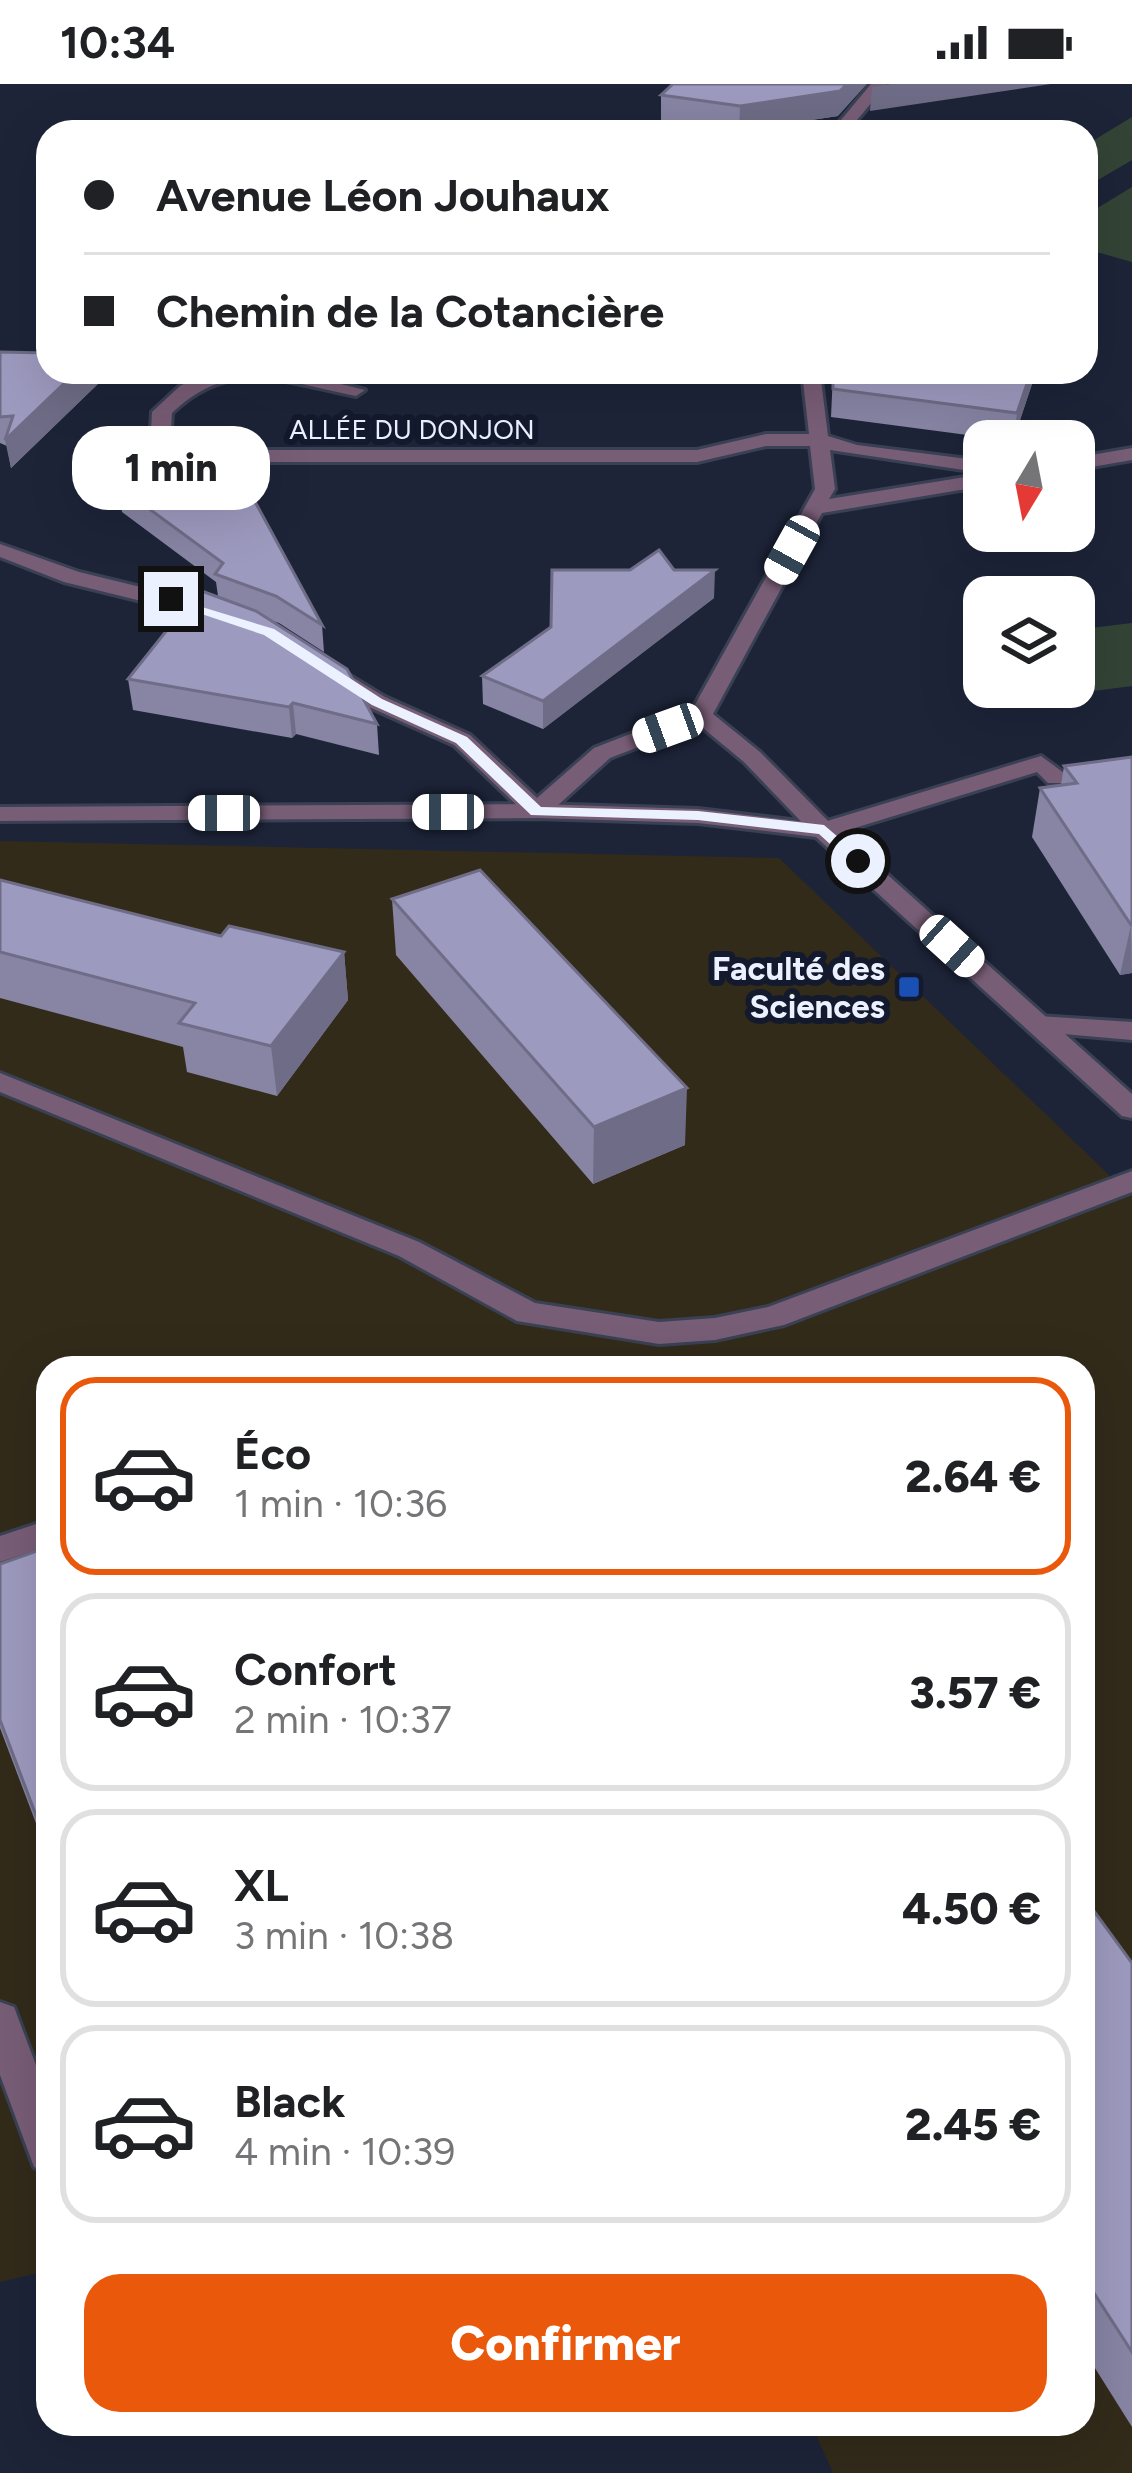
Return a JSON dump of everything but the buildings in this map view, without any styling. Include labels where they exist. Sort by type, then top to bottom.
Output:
[{"type":"street","points":[[849,120],[880,84]]},
{"type":"street","name":"ALLÉE DU DONJON","points":[[197,384],[162,412],[161,430],[184,445],[265,456],[697,456],[766,440],[820,440]]},
{"type":"street","name":"ALLÉE DU DONJON","points":[[318,384],[356,390]]},
{"type":"street","points":[[537,812],[602,753],[701,715],[825,488],[813,384]]},
{"type":"street","points":[[820,440],[855,451],[963,464]]},
{"type":"street","points":[[1095,460],[1132,454]]},
{"type":"street","points":[[815,508],[963,483]]},
{"type":"street","points":[[0,550],[72,577],[171,599],[247,623]]},
{"type":"street","points":[[307,658],[377,702],[461,740],[537,812]]},
{"type":"street","points":[[701,715],[1132,1109]]},
{"type":"street","points":[[0,814],[537,812],[698,816],[824,830],[1041,764],[1056,778]]},
{"type":"street","points":[[1039,1025],[1132,1031]]},
{"type":"street","points":[[0,1082],[409,1249],[528,1313],[659,1333],[716,1329],[773,1317],[1132,1181]]},
{"type":"street","points":[[0,1549],[36,1537]]},
{"type":"street","points":[[0,2020],[36,2120]]},
{"type":"shaded area","points":[[0,841],[779,858],[1132,1197],[1132,2473],[833,2473],[816,2436],[1095,2436],[1095,1356],[36,1356],[36,2274],[0,2282]]},
{"type":"green space","points":[[1132,117],[1132,160],[1098,180],[1098,138]]},
{"type":"green space","points":[[1132,187],[1132,262],[1098,252],[1098,208]]},
{"type":"green space","points":[[1132,623],[1132,686],[1095,691],[1095,627]]},
{"type":"place","name":"Faculté des Sciences","points":[[909,987]]},
{"type":"route","points":[[171,599],[269,632],[377,702],[461,740],[537,812],[698,816],[824,830],[858,861]]}]
